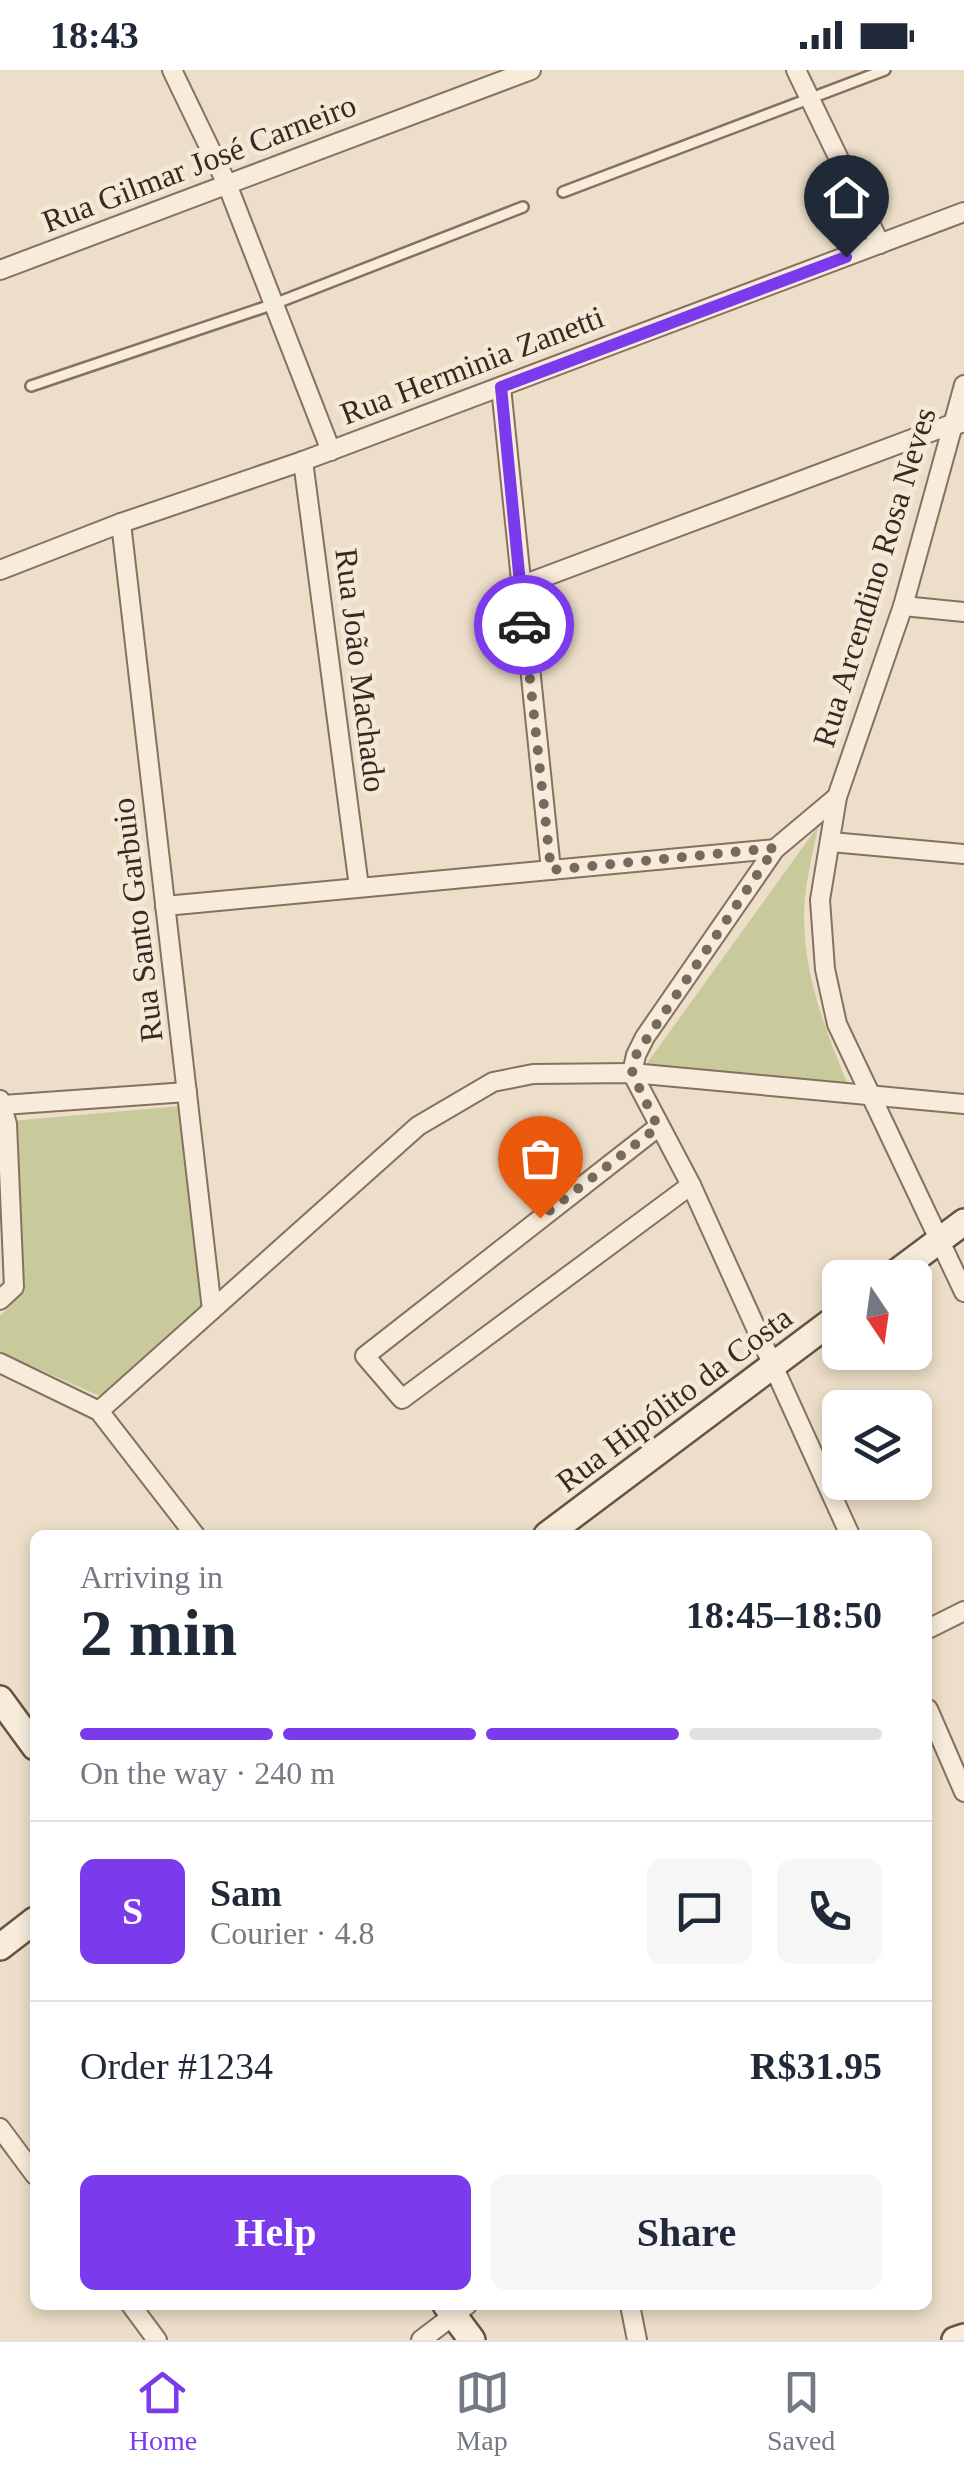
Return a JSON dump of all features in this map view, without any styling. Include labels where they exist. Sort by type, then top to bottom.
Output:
[{"type":"street","points":[[172,70],[227,184],[331,451]]},
{"type":"street","name":"Rua Gilmar José Carneiro","points":[[0,270],[227,184],[481,79],[531,70]]},
{"type":"street","points":[[796,70],[880,244]]},
{"type":"street","name":"Rua Herminia Zanetti","points":[[0,570],[121,523],[331,451],[964,212]]},
{"type":"street","name":"Rua Arcendino Rosa Neves","points":[[632,1073],[645,1037],[775,848],[837,797],[903,606],[958,424],[964,386]]},
{"type":"street","points":[[501,387],[551,870]]},
{"type":"street","points":[[520,586],[958,424]]},
{"type":"street","name":"Rua João Machado","points":[[303,461],[359,887]]},
{"type":"street","name":"Rua Santo Garbuio","points":[[121,523],[212,1310]]},
{"type":"street","points":[[903,606],[964,612]]},
{"type":"street","points":[[837,797],[820,900],[825,969],[836,1024],[964,1292]]},
{"type":"street","points":[[830,842],[964,854]]},
{"type":"street","points":[[165,906],[775,848]]},
{"type":"street","points":[[632,1073],[691,1185],[848,1530]]},
{"type":"street","points":[[99,1411],[418,1126],[494,1082],[533,1074],[632,1073],[964,1104]]},
{"type":"street","points":[[0,1300],[14,1286],[7,1124],[2,1103],[188,1092]]},
{"type":"street","points":[[658,1127],[365,1356],[402,1399],[691,1185]]},
{"type":"street","points":[[913,1260],[964,1222]]},
{"type":"street","name":"Rua Hipólito da Costa","points":[[554,1530],[822,1328]]},
{"type":"street","points":[[0,1363],[99,1411],[191,1530]]},
{"type":"street","points":[[932,1626],[964,1611]]},
{"type":"street","points":[[0,1699],[30,1740]]},
{"type":"street","points":[[932,1718],[964,1792]]},
{"type":"street","points":[[0,1947],[30,1924]]},
{"type":"street","points":[[0,2128],[30,2168]]},
{"type":"street","points":[[135,2310],[156,2340]]},
{"type":"street","points":[[420,2340],[454,2310]]},
{"type":"street","points":[[457,2310],[472,2340]]},
{"type":"street","points":[[631,2310],[636,2340]]},
{"type":"street","points":[[955,2340],[964,2337]]},
{"type":"lane","points":[[562,192],[885,70]]},
{"type":"lane","points":[[31,386],[274,304],[523,207]]},
{"type":"green space","points":[[818,826],[805,900],[807,957],[824,1022],[848,1085],[645,1066]]},
{"type":"green space","points":[[181,1106],[202,1306],[104,1398],[0,1352],[0,1316],[25,1291],[12,1121]]},
{"type":"way so far","points":[[524,625],[551,870],[775,848],[636,1055],[632,1073],[658,1127],[540,1218]]},
{"type":"route","points":[[524,625],[501,387],[846,257]]}]
